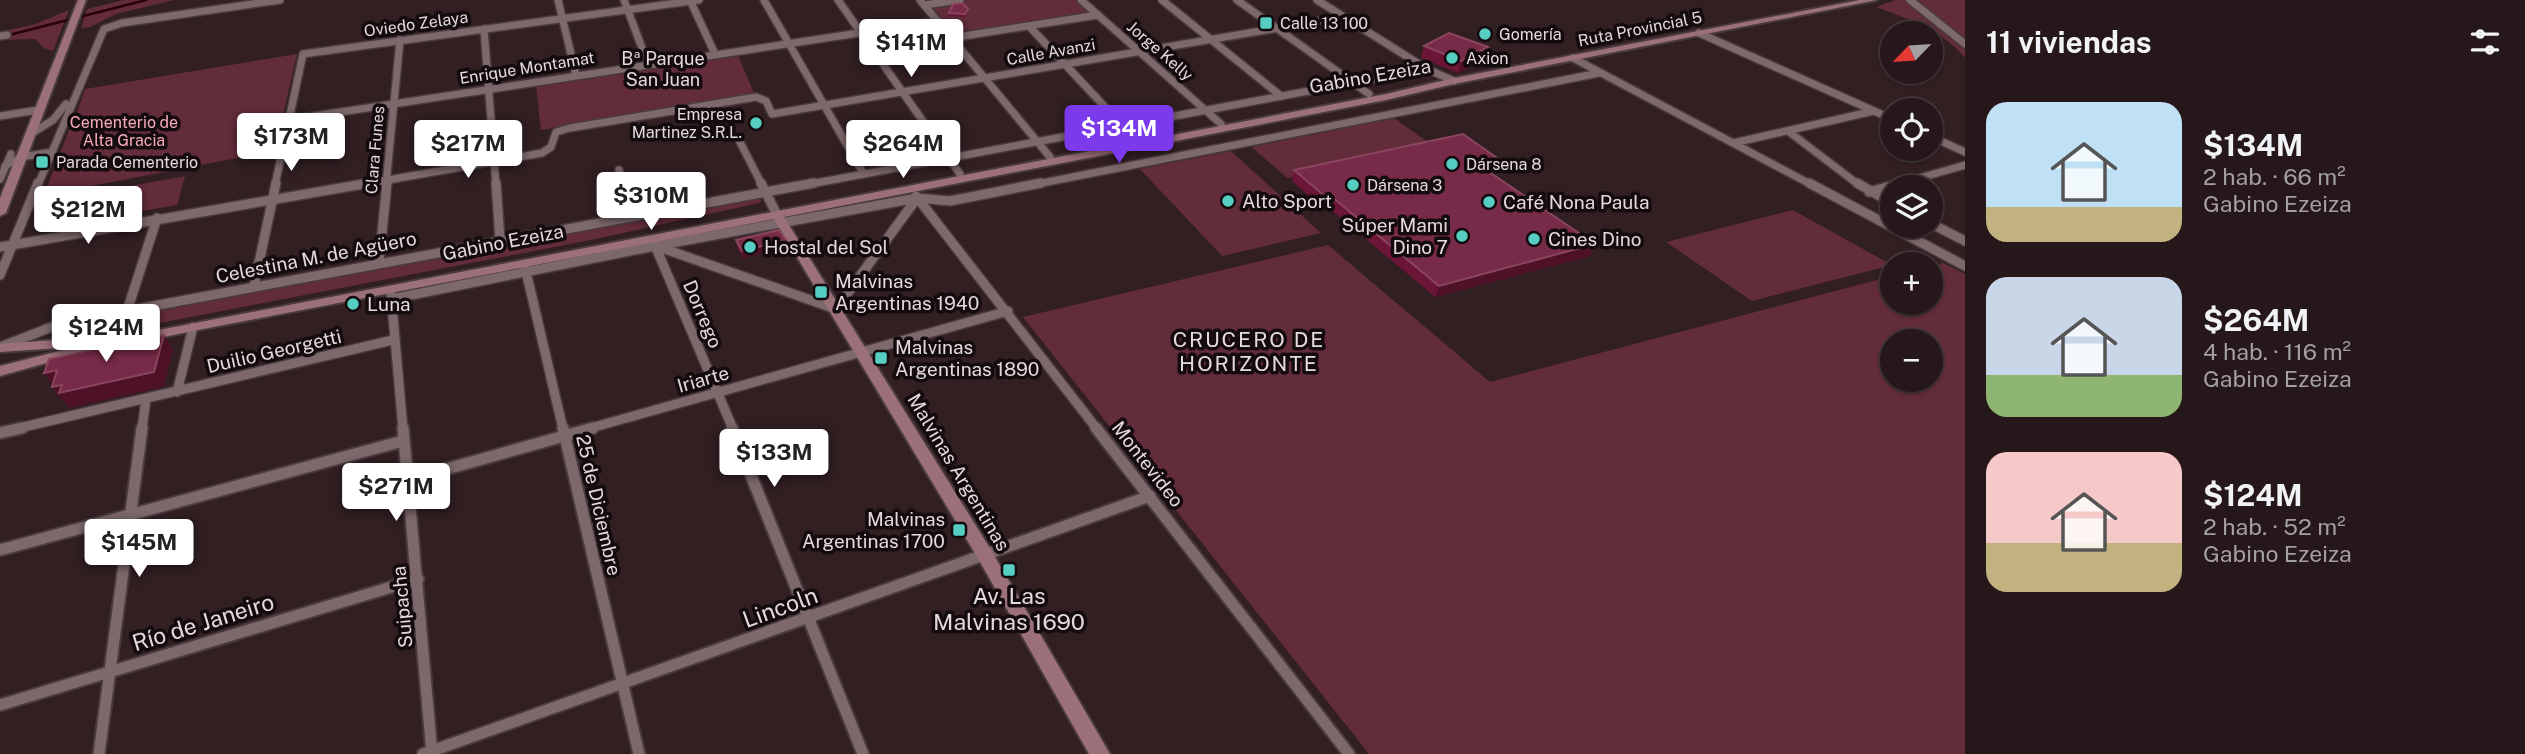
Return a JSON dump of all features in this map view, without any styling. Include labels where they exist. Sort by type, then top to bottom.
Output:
[{"type":"main road","name":"Ruta Provincial 5","points":[[1454,81],[1873,0]]},
{"type":"main road","points":[[0,213],[16,156],[29,135],[80,5]]},
{"type":"main road","name":"Gabino Ezeiza","points":[[0,371],[75,351],[193,327],[391,295],[654,242],[960,174],[1369,94],[1454,81]]},
{"type":"main road","name":"Gabino Ezeiza","points":[[0,347],[93,340],[778,215],[915,193],[1454,81]]},
{"type":"main road","name":"Malvinas Argentinas","points":[[778,215],[985,555],[1100,754]]},
{"type":"main road","points":[[0,347],[6,355],[0,365]]},
{"type":"street","points":[[0,275],[4,256],[13,244],[104,29],[122,23],[280,0]]},
{"type":"street","points":[[558,0],[576,75]]},
{"type":"street","points":[[624,0],[648,64]]},
{"type":"street","name":"Oviedo Zelaya","points":[[288,120],[303,54],[699,0]]},
{"type":"street","points":[[765,0],[863,173]]},
{"type":"street","points":[[838,0],[960,174]]},
{"type":"street","points":[[922,3],[960,0]]},
{"type":"street","name":"Jorge Kelly","points":[[1081,0],[1222,124]]},
{"type":"street","points":[[1162,0],[1281,96]]},
{"type":"street","points":[[1237,0],[1369,94]]},
{"type":"street","points":[[1317,0],[1427,69],[1454,81]]},
{"type":"street","points":[[1910,0],[1965,44]]},
{"type":"street","points":[[691,1],[715,54]]},
{"type":"street","points":[[922,3],[1050,157]]},
{"type":"street","points":[[951,37],[1098,15]]},
{"type":"street","name":"Calle Avanzi","points":[[0,247],[550,151],[556,132],[570,128],[756,97],[766,101],[772,114],[1343,17]]},
{"type":"street","name":"Enrique Montamat","points":[[288,120],[937,21]]},
{"type":"street","points":[[1029,26],[1136,140]]},
{"type":"street","points":[[484,29],[500,240]]},
{"type":"street","points":[[1701,33],[1880,114]]},
{"type":"street","name":"Clara Funes","points":[[379,263],[400,40]]},
{"type":"street","points":[[1573,58],[1965,266]]},
{"type":"street","name":"Celestina M. de Agüero","points":[[0,347],[51,326],[254,286],[1427,69]]},
{"type":"street","points":[[654,242],[836,309],[915,193],[950,201],[1599,73]]},
{"type":"street","points":[[29,135],[53,120],[76,90]]},
{"type":"street","points":[[0,116],[38,110]]},
{"type":"street","points":[[1733,144],[1874,111]]},
{"type":"street","points":[[254,286],[288,120]]},
{"type":"street","points":[[1788,131],[1869,192],[1880,197]]},
{"type":"street","points":[[740,142],[778,215]]},
{"type":"street","points":[[1943,142],[1965,152]]},
{"type":"street","points":[[0,179],[5,166],[16,156],[53,152]]},
{"type":"street","points":[[1869,192],[1965,165]]},
{"type":"street","points":[[619,170],[629,216]]},
{"type":"street","name":"Montevideo","points":[[915,193],[1349,754]]},
{"type":"street","points":[[127,311],[157,218]]},
{"type":"street","points":[[1943,230],[1965,241]]},
{"type":"street","name":"Dorrego","points":[[654,242],[718,393],[863,754]]},
{"type":"street","name":"25 de Diciembre","points":[[525,268],[639,754]]},
{"type":"street","name":"Suipacha","points":[[391,295],[393,340],[418,579],[429,753]]},
{"type":"street","name":"Iriarte","points":[[407,480],[1008,311]]},
{"type":"street","points":[[177,392],[193,327]]},
{"type":"street","name":"Duilio Georgetti","points":[[0,433],[393,340]]},
{"type":"street","points":[[99,754],[146,399]]},
{"type":"street","points":[[0,550],[403,441]]},
{"type":"street","name":"Lincoln","points":[[429,753],[1150,496]]},
{"type":"street","name":"Río de Janeiro","points":[[0,705],[418,579]]},
{"type":"green space","points":[[124,0],[174,0],[116,14],[90,27],[81,28],[87,9]]},
{"type":"green space","points":[[969,0],[1078,0],[1090,13],[958,35],[950,33],[930,9],[936,5]]},
{"type":"green space","points":[[1896,0],[1965,0],[1965,58],[1943,38],[1943,21],[1913,21],[1876,7]]},
{"type":"green space","points":[[69,10],[53,51],[44,48],[35,39],[0,40],[0,32],[35,24]]},
{"type":"green space","name":"Cementerio de Alta Gracia","points":[[297,54],[275,151],[44,195],[71,125],[78,115],[85,89]]},
{"type":"green space","points":[[738,56],[755,95],[541,130],[536,87]]},
{"type":"green space","points":[[1394,118],[1435,147],[1287,178],[1252,147]]},
{"type":"green space","name":"Alto Sport","points":[[1231,151],[1321,233],[1222,256],[1140,169]]},
{"type":"green space","points":[[185,176],[177,205],[79,222],[91,193]]},
{"type":"green space","points":[[756,197],[762,200],[759,203],[591,240],[113,332],[57,337],[59,330],[70,325]]},
{"type":"green space","points":[[1793,210],[1880,258],[1880,268],[1752,301],[1666,242]]},
{"type":"green space","points":[[1328,245],[1490,382],[1880,279],[1880,315],[1943,315],[1943,263],[1965,274],[1965,754],[1369,754],[1023,317]]},
{"type":"building","points":[[962,3],[968,9],[965,14],[949,13],[953,4]]},
{"type":"building","points":[[1449,33],[1488,47],[1461,61],[1424,46]]},
{"type":"building","points":[[1463,134],[1500,160],[1479,165],[1595,244],[1439,286],[1332,197],[1327,198],[1294,170]]},
{"type":"building","points":[[779,230],[786,240],[742,251],[736,240]]},
{"type":"building","points":[[164,335],[154,372],[59,393],[62,385],[52,387],[57,370],[44,373],[49,359]]},
{"type":"waterway","points":[[9,35],[146,0]]},
{"type":"place","name":"Calle 13 100","points":[[1266,23]]},
{"type":"place","name":"Gomería","points":[[1485,34]]},
{"type":"place","name":"Axion","points":[[1452,58]]},
{"type":"place","name":"Empresa Martinez S.R.L.","points":[[756,123]]},
{"type":"place","name":"Parada Cementerio","points":[[42,162]]},
{"type":"place","name":"Dársena 8","points":[[1452,164]]},
{"type":"place","name":"Dársena 3","points":[[1353,185]]},
{"type":"place","name":"Alto Sport","points":[[1228,201]]},
{"type":"place","name":"Café Nona Paula","points":[[1489,202]]},
{"type":"place","name":"Súper Mami Dino 7","points":[[1462,236]]},
{"type":"place","name":"Cines Dino","points":[[1534,239]]},
{"type":"place","name":"Hostal del Sol","points":[[750,247]]},
{"type":"place","name":"Malvinas Argentinas 1940","points":[[821,292]]},
{"type":"place","name":"Luna","points":[[353,304]]},
{"type":"place","name":"Malvinas Argentinas 1890","points":[[881,358]]},
{"type":"place","name":"Malvinas Argentinas 1700","points":[[959,530]]},
{"type":"place","name":"Av. Las Malvinas 1690","points":[[1009,570]]},
{"type":"district","name":"Bª Parque San Juan","points":[[663,68]]},
{"type":"district","name":"CRUCERO DE HORIZONTE","points":[[1249,351]]}]
